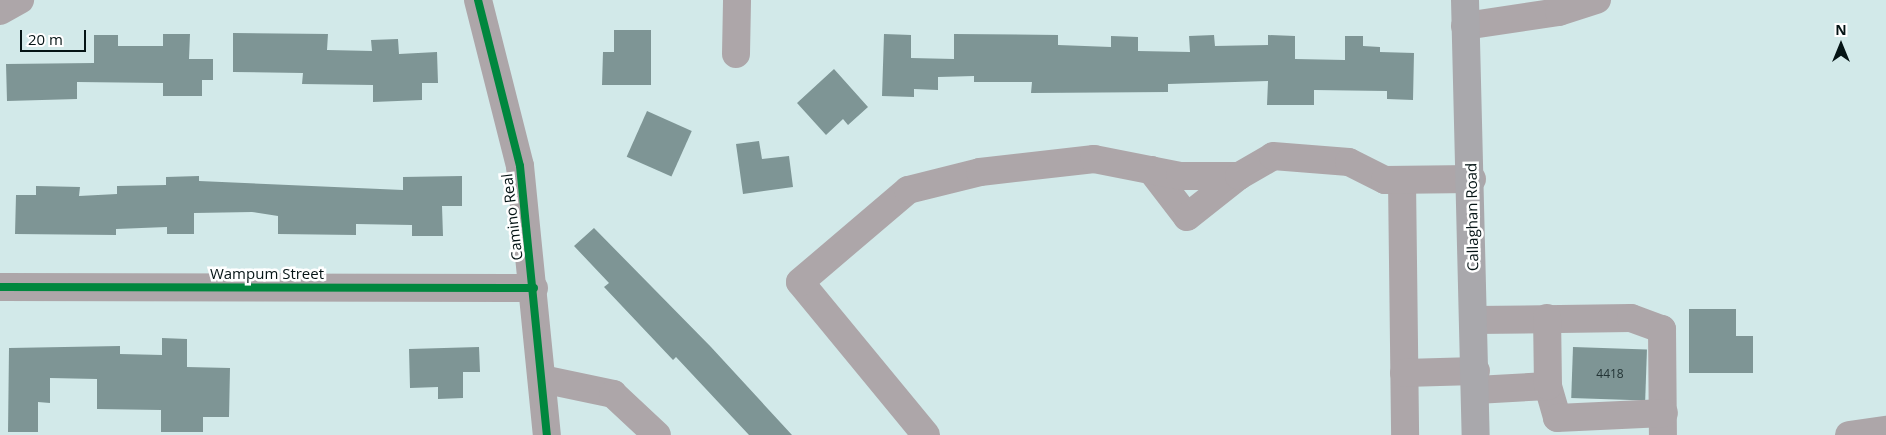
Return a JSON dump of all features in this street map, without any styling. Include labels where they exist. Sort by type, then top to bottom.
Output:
[{"type":"main road","name":"Callaghan Road","points":[[1465,13],[1472,179],[1476,435]]},
{"type":"street","points":[[0,12],[20,0]]},
{"type":"street","name":"Camino Real","points":[[478,0],[520,166],[548,435]]},
{"type":"street","points":[[736,54],[737,0]]},
{"type":"street","points":[[1465,13],[1559,12],[1597,0]]},
{"type":"street","points":[[1151,170],[1187,217],[1239,176],[1273,156],[1349,162],[1385,180],[1472,179]]},
{"type":"street","points":[[926,435],[800,282],[908,190],[980,172],[1094,159],[1180,176],[1239,176]]},
{"type":"street","points":[[1402,180],[1405,435]]},
{"type":"street","name":"Wampum Street","points":[[0,287],[534,288]]},
{"type":"street","points":[[1475,320],[1547,318],[1631,318],[1662,329],[1663,424],[1557,418],[1548,386],[1547,318]]},
{"type":"street","points":[[1404,373],[1548,386]]},
{"type":"street","points":[[542,380],[614,394],[656,435]]},
{"type":"street","points":[[1849,435],[1886,430]]},
{"type":"building","points":[[614,30],[651,30],[651,85],[602,85],[603,52],[614,52]]},
{"type":"building","points":[[233,33],[328,34],[327,50],[372,51],[371,40],[398,39],[399,54],[437,52],[438,83],[422,83],[422,100],[373,102],[373,85],[302,84],[303,73],[233,72]]},
{"type":"building","points":[[163,34],[190,34],[189,59],[213,59],[213,80],[202,80],[202,96],[163,96],[163,83],[77,82],[77,99],[7,101],[6,64],[94,63],[94,35],[118,35],[118,46],[163,46]]},
{"type":"building","points":[[884,34],[911,35],[911,58],[954,59],[954,34],[1058,35],[1058,45],[1111,47],[1111,36],[1138,37],[1138,51],[1190,52],[1189,36],[1214,35],[1215,46],[1268,45],[1268,35],[1295,36],[1295,59],[1345,60],[1345,36],[1363,36],[1363,46],[1380,47],[1380,52],[1414,53],[1413,100],[1387,99],[1387,91],[1314,90],[1314,105],[1267,105],[1268,81],[1168,84],[1168,92],[1031,93],[1032,82],[974,82],[974,76],[938,77],[938,90],[914,89],[914,97],[882,96]]},
{"type":"building","points":[[834,69],[868,107],[848,125],[843,119],[826,135],[797,103]]},
{"type":"building","points":[[647,111],[692,131],[671,177],[627,157]]},
{"type":"building","points":[[759,141],[762,159],[789,156],[793,187],[743,194],[736,144]]},
{"type":"building","points":[[199,176],[199,181],[403,190],[403,177],[462,176],[462,206],[442,206],[443,236],[412,236],[412,225],[356,224],[356,235],[278,234],[278,216],[252,212],[194,213],[194,234],[167,234],[167,227],[116,229],[116,235],[15,234],[16,195],[36,195],[36,186],[80,187],[79,196],[117,194],[117,186],[166,185],[166,177]]},
{"type":"building","points":[[594,228],[711,347],[792,435],[749,435],[676,357],[673,360],[604,287],[609,283],[574,246]]},
{"type":"building","points":[[1689,309],[1736,309],[1736,336],[1753,336],[1753,373],[1689,373]]},
{"type":"building","points":[[162,338],[187,339],[187,367],[230,368],[229,417],[203,417],[203,432],[161,432],[161,410],[97,409],[97,379],[50,378],[50,403],[38,402],[38,432],[8,432],[9,348],[120,346],[120,354],[162,355]]},
{"type":"building","points":[[479,347],[480,372],[463,372],[463,398],[438,399],[438,387],[410,388],[409,349]]},
{"type":"building","points":[[1573,347],[1647,350],[1645,401],[1571,398]]},
{"type":"cycle path","points":[[478,0],[520,166],[547,435]]},
{"type":"cycle path","points":[[0,287],[534,288]]}]
